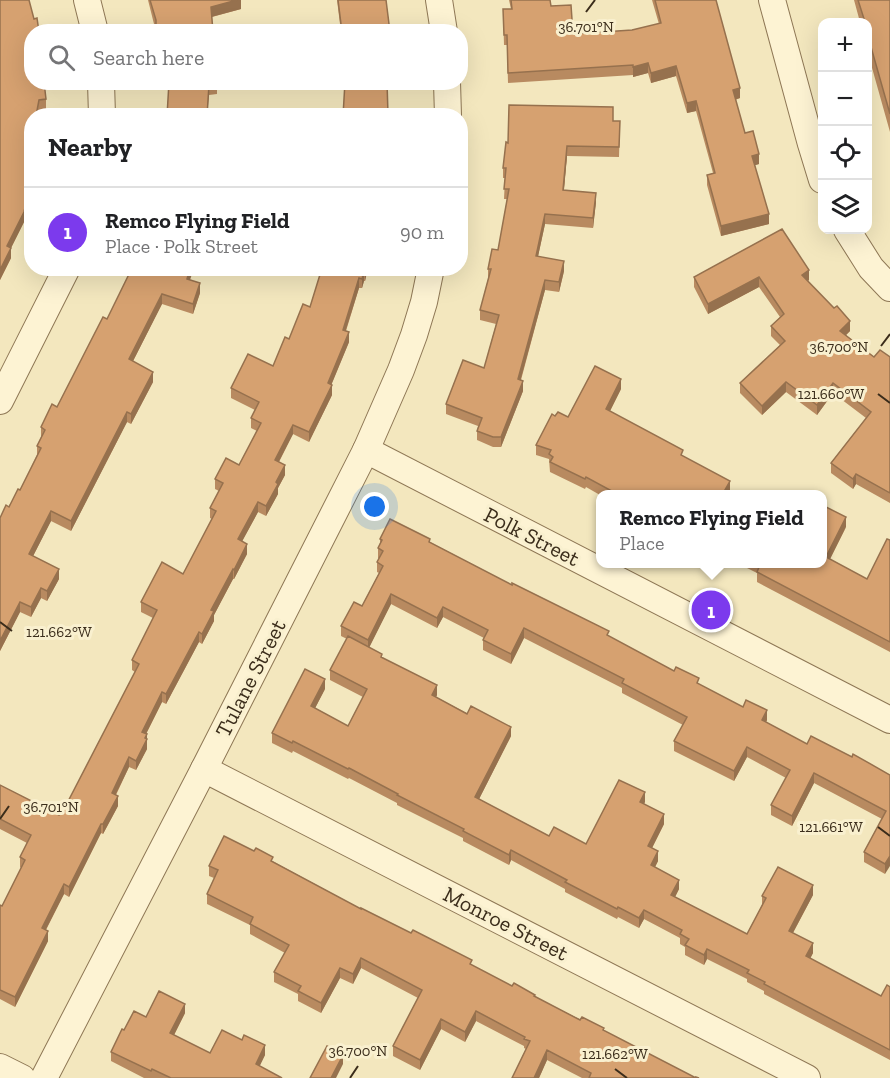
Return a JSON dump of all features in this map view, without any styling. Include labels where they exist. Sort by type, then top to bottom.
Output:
[{"type":"street","points":[[87,0],[92,24]]},
{"type":"street","points":[[439,0],[443,24]]},
{"type":"street","points":[[772,0],[818,167]]},
{"type":"street","points":[[101,90],[102,108]]},
{"type":"street","points":[[447,90],[448,108]]},
{"type":"street","points":[[850,234],[871,268],[890,288]]},
{"type":"street","points":[[0,401],[63,276]]},
{"type":"street","name":"Tulane Street","points":[[44,1078],[366,450],[414,335],[429,276]]},
{"type":"street","name":"Polk Street","points":[[366,450],[890,720]]},
{"type":"street","name":"Monroe Street","points":[[204,769],[807,1078]]},
{"type":"street","points":[[0,1067],[22,1078]]},
{"type":"building","points":[[0,0],[29,0],[34,19],[37,18],[38,24],[24,24],[24,90],[45,90],[46,99],[39,100],[38,108],[24,108],[24,212],[7,246],[11,248],[0,270]]},
{"type":"building","points":[[150,0],[237,0],[211,7],[212,24],[156,24]]},
{"type":"building","points":[[338,0],[386,0],[389,24],[341,24]]},
{"type":"building","points":[[511,0],[550,0],[551,6],[571,5],[573,34],[632,30],[661,23],[655,0],[716,0],[740,88],[733,90],[745,133],[753,131],[759,154],[752,156],[769,214],[721,226],[707,175],[715,173],[696,101],[687,103],[676,66],[651,73],[648,63],[633,67],[633,65],[508,73],[507,35],[504,35],[503,9],[512,9]]},
{"type":"building","points":[[858,0],[890,0],[890,114],[872,51],[872,18],[864,18]]},
{"type":"building","points":[[169,90],[209,90],[208,108],[167,108]]},
{"type":"building","points":[[345,90],[387,90],[388,108],[343,108]]},
{"type":"building","points":[[509,105],[613,107],[613,121],[620,121],[619,147],[567,146],[563,190],[596,193],[593,218],[545,214],[536,256],[564,261],[559,282],[545,280],[518,379],[523,381],[501,437],[493,437],[477,431],[482,418],[446,404],[463,360],[484,368],[499,315],[480,310],[491,269],[488,269],[492,249],[498,250],[509,189],[504,189],[506,168],[503,168],[506,142],[508,143]]},
{"type":"building","points":[[782,229],[809,270],[802,275],[834,308],[837,306],[850,321],[840,331],[874,357],[880,350],[890,357],[890,493],[856,474],[853,479],[831,463],[871,412],[833,383],[817,405],[786,382],[762,406],[740,383],[785,341],[771,326],[784,314],[759,277],[708,304],[694,277]]},
{"type":"building","points":[[128,276],[188,276],[187,279],[200,283],[193,304],[162,294],[129,359],[153,372],[131,414],[127,412],[71,521],[51,511],[29,554],[59,569],[47,591],[41,588],[31,607],[20,602],[0,641],[0,518],[6,505],[9,507],[18,489],[20,490],[41,448],[37,446],[45,430],[41,427],[52,404],[57,407],[103,317],[107,319]]},
{"type":"building","points":[[320,276],[363,276],[362,279],[359,278],[343,330],[349,332],[328,383],[332,385],[309,432],[293,425],[275,460],[285,465],[276,482],[278,484],[266,506],[258,502],[238,539],[247,544],[211,610],[214,611],[202,634],[199,632],[166,694],[162,692],[142,732],[147,734],[145,738],[147,739],[136,761],[129,757],[112,793],[118,796],[69,887],[64,884],[42,928],[48,931],[15,997],[0,990],[0,905],[2,906],[25,860],[20,857],[31,835],[0,819],[0,785],[59,815],[62,813],[139,664],[132,660],[157,610],[141,602],[162,562],[183,574],[216,511],[210,508],[223,483],[215,479],[226,458],[239,465],[261,423],[251,418],[259,402],[231,388],[248,354],[273,366],[285,337],[289,339],[303,304],[310,307]]},
{"type":"building","points":[[595,366],[621,379],[606,409],[683,450],[681,455],[730,481],[725,490],[610,490],[550,462],[553,457],[549,454],[551,450],[536,445],[552,414],[555,416],[558,412],[568,417]]},
{"type":"building","points":[[827,508],[846,517],[827,555]]},
{"type":"building","points":[[390,519],[512,585],[512,583],[609,631],[607,635],[674,671],[676,667],[699,678],[697,683],[743,707],[746,700],[767,710],[762,720],[807,744],[811,736],[852,757],[853,754],[890,775],[890,856],[885,864],[864,852],[886,811],[814,773],[792,816],[771,805],[790,770],[747,747],[734,771],[674,741],[687,717],[622,683],[624,679],[524,628],[511,654],[483,640],[488,630],[443,607],[437,618],[391,594],[368,640],[341,626],[354,602],[362,606],[383,566],[377,562],[383,551],[378,548]]},
{"type":"building","points":[[887,539],[890,540],[890,642],[757,572],[759,568],[827,568],[827,558],[867,579]]},
{"type":"building","points":[[348,636],[382,654],[381,657],[437,685],[432,695],[467,714],[471,706],[511,727],[475,797],[549,836],[554,827],[586,844],[619,780],[645,792],[640,802],[664,814],[648,846],[658,851],[651,865],[679,880],[671,895],[747,934],[766,898],[762,896],[778,867],[813,885],[789,931],[813,943],[806,956],[881,996],[887,985],[890,987],[890,1050],[764,984],[765,982],[747,973],[749,970],[707,949],[704,955],[685,945],[689,939],[680,934],[682,930],[644,910],[639,918],[618,907],[617,909],[511,850],[509,855],[349,768],[272,733],[305,669],[325,679],[311,706],[348,726],[367,689],[330,670]]},
{"type":"building","points":[[224,836],[254,851],[256,848],[273,857],[271,861],[361,909],[411,933],[413,930],[472,960],[470,964],[512,986],[514,983],[580,1020],[582,1017],[604,1028],[603,1030],[696,1078],[589,1078],[591,1073],[547,1050],[534,1078],[512,1078],[530,1041],[476,1011],[465,1032],[441,1019],[420,1060],[393,1046],[422,990],[361,958],[353,974],[340,968],[321,1003],[298,991],[301,986],[274,972],[289,945],[250,924],[253,917],[207,894],[218,870],[209,866]]},
{"type":"building","points":[[159,991],[185,1004],[170,1033],[210,1053],[222,1030],[242,1040],[244,1035],[265,1045],[256,1064],[282,1078],[171,1078],[111,1052],[134,1011],[146,1017]]},
{"type":"building","points":[[327,1046],[343,1055],[331,1078],[310,1078]]},
{"type":"place","name":"Remco Flying Field","points":[[711,610]]}]
